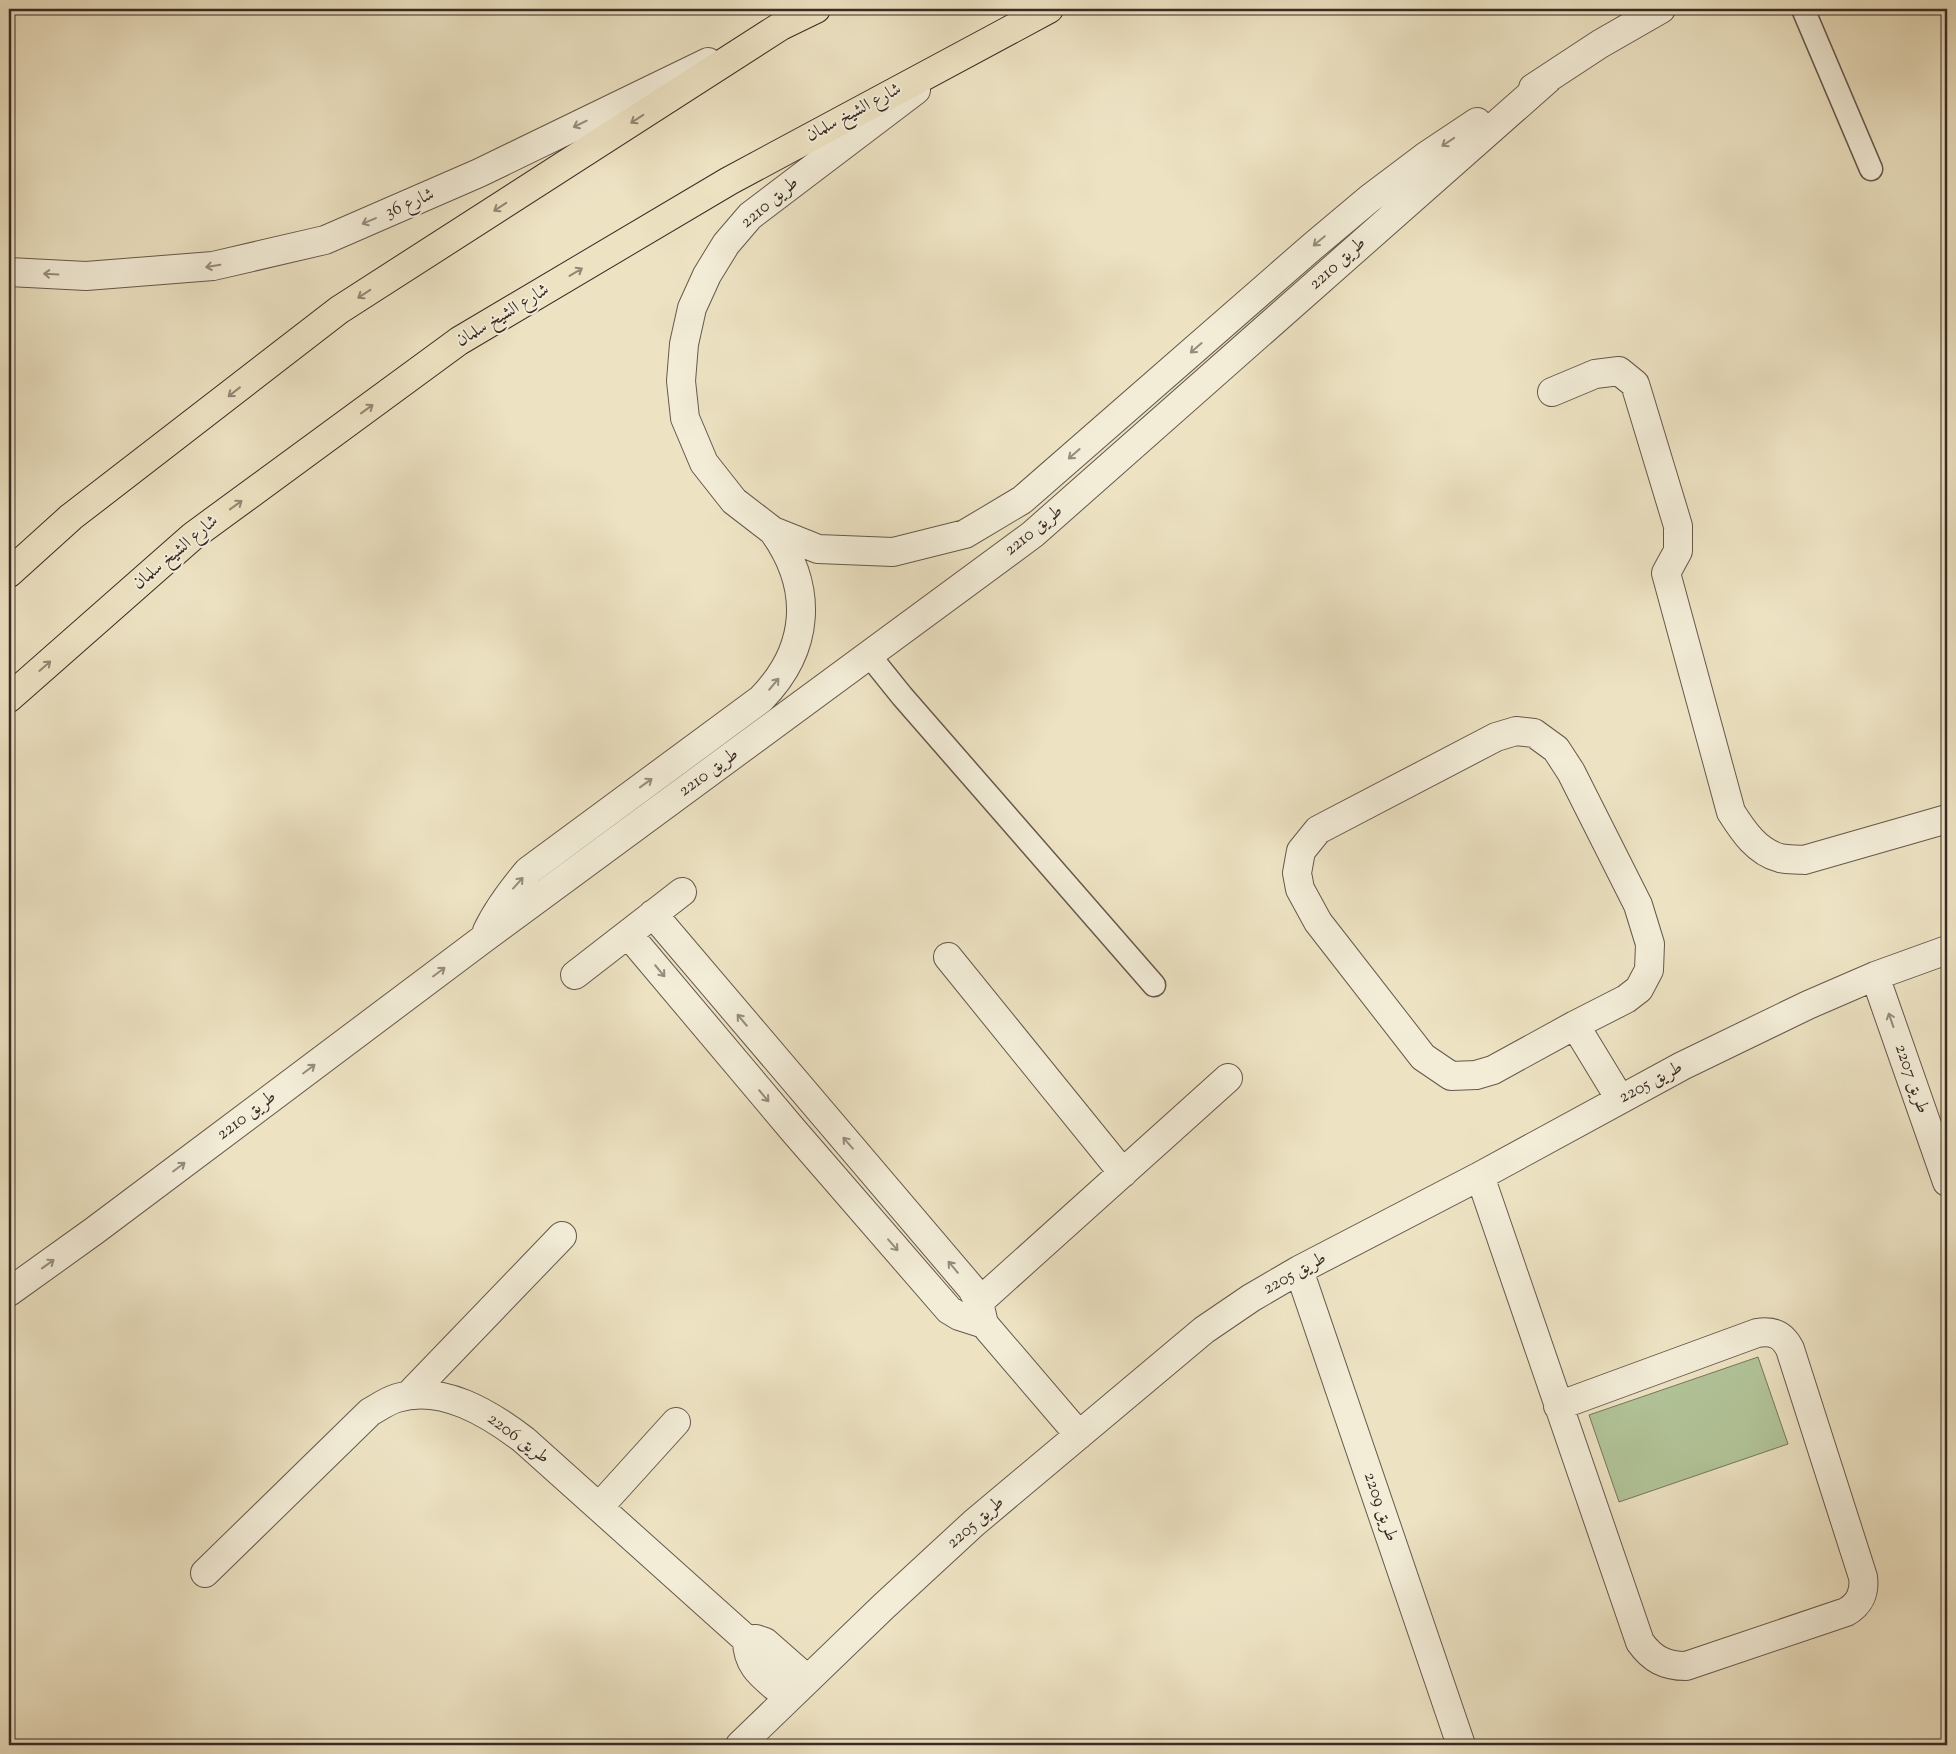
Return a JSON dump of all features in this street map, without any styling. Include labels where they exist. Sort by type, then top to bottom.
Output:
[{"type":"main road","points":[[9,574],[71,517],[339,310],[781,26],[816,9]]},
{"type":"main road","name":"شارع الشيخ سلمان","points":[[9,698],[193,536],[460,341],[729,181],[960,55],[1049,9]]},
{"type":"street","name":"طريق 2210","points":[[960,55],[750,216],[726,244],[706,275],[692,308],[684,344],[682,372],[684,418],[704,463],[734,501],[773,531],[818,549],[893,552],[965,534],[1022,500],[1368,200],[1434,151],[1487,116],[1548,79],[1600,44],[1661,9]]},
{"type":"street","name":"شارع 36","points":[[9,272],[86,276],[213,266],[325,240],[479,174],[781,26]]},
{"type":"street","name":"طريق 2210","points":[[9,1292],[94,1231],[483,939],[1033,534],[1548,79]]},
{"type":"street","points":[[1552,392],[1595,374],[1619,371],[1635,384],[1678,526],[1678,551],[1666,573],[1732,812],[1744,833],[1763,850],[1780,858],[1804,860],[1947,819]]},
{"type":"street","name":"طريق 2210","points":[[483,939],[495,914],[510,891],[528,871],[761,699],[776,684],[795,648],[800,627],[801,607],[799,586],[794,566],[785,548],[773,531]]},
{"type":"street","points":[[1516,731],[1534,733],[1556,749],[1571,772],[1638,905],[1650,944],[1649,970],[1639,989],[1626,999],[1575,1025],[1493,1070],[1476,1075],[1450,1076],[1434,1066],[1417,1050],[1318,922],[1300,889],[1296,873],[1301,850],[1318,830],[1496,737],[1516,731]]},
{"type":"street","points":[[575,975],[682,892]]},
{"type":"street","points":[[653,914],[972,1289],[982,1313],[1079,1435]]},
{"type":"street","points":[[628,934],[793,1130],[949,1310],[959,1316],[982,1313],[1123,1173],[1228,1078]]},
{"type":"street","name":"طريق 2205","points":[[740,1745],[807,1679],[974,1523],[1204,1330],[1251,1298],[1299,1270],[1480,1176],[1620,1099],[1741,1036],[1875,976],[1947,950]]},
{"type":"street","points":[[948,957],[1123,1173]]},
{"type":"street","name":"طريق 2207","points":[[1875,976],[1947,1182]]},
{"type":"street","points":[[700,1021],[724,999]]},
{"type":"street","points":[[1575,1025],[1620,1099]]},
{"type":"street","points":[[793,1130],[816,1107]]},
{"type":"street","points":[[1480,1176],[1558,1406],[1640,1642],[1648,1653],[1659,1662],[1672,1666],[1686,1666],[1846,1612],[1859,1601],[1864,1585],[1863,1577],[1790,1349],[1780,1336],[1773,1333],[1757,1333],[1558,1406]]},
{"type":"street","points":[[865,1212],[888,1190]]},
{"type":"street","points":[[409,1396],[562,1236]]},
{"type":"street","name":"طريق 2209","points":[[1299,1270],[1461,1745]]},
{"type":"street","name":"طريق 2206","points":[[205,1573],[370,1412],[385,1402],[409,1396],[439,1397],[476,1409],[502,1423],[524,1440],[747,1640],[756,1639],[772,1647],[807,1679]]},
{"type":"street","points":[[599,1507],[676,1422]]},
{"type":"street","points":[[747,1640],[749,1659],[754,1667],[788,1698]]},
{"type":"lane","points":[[1803,9],[1872,169]]},
{"type":"lane","points":[[870,655],[902,696],[1154,986]]},
{"type":"green space","points":[[1758,1357],[1788,1444],[1619,1502],[1589,1415]]}]
